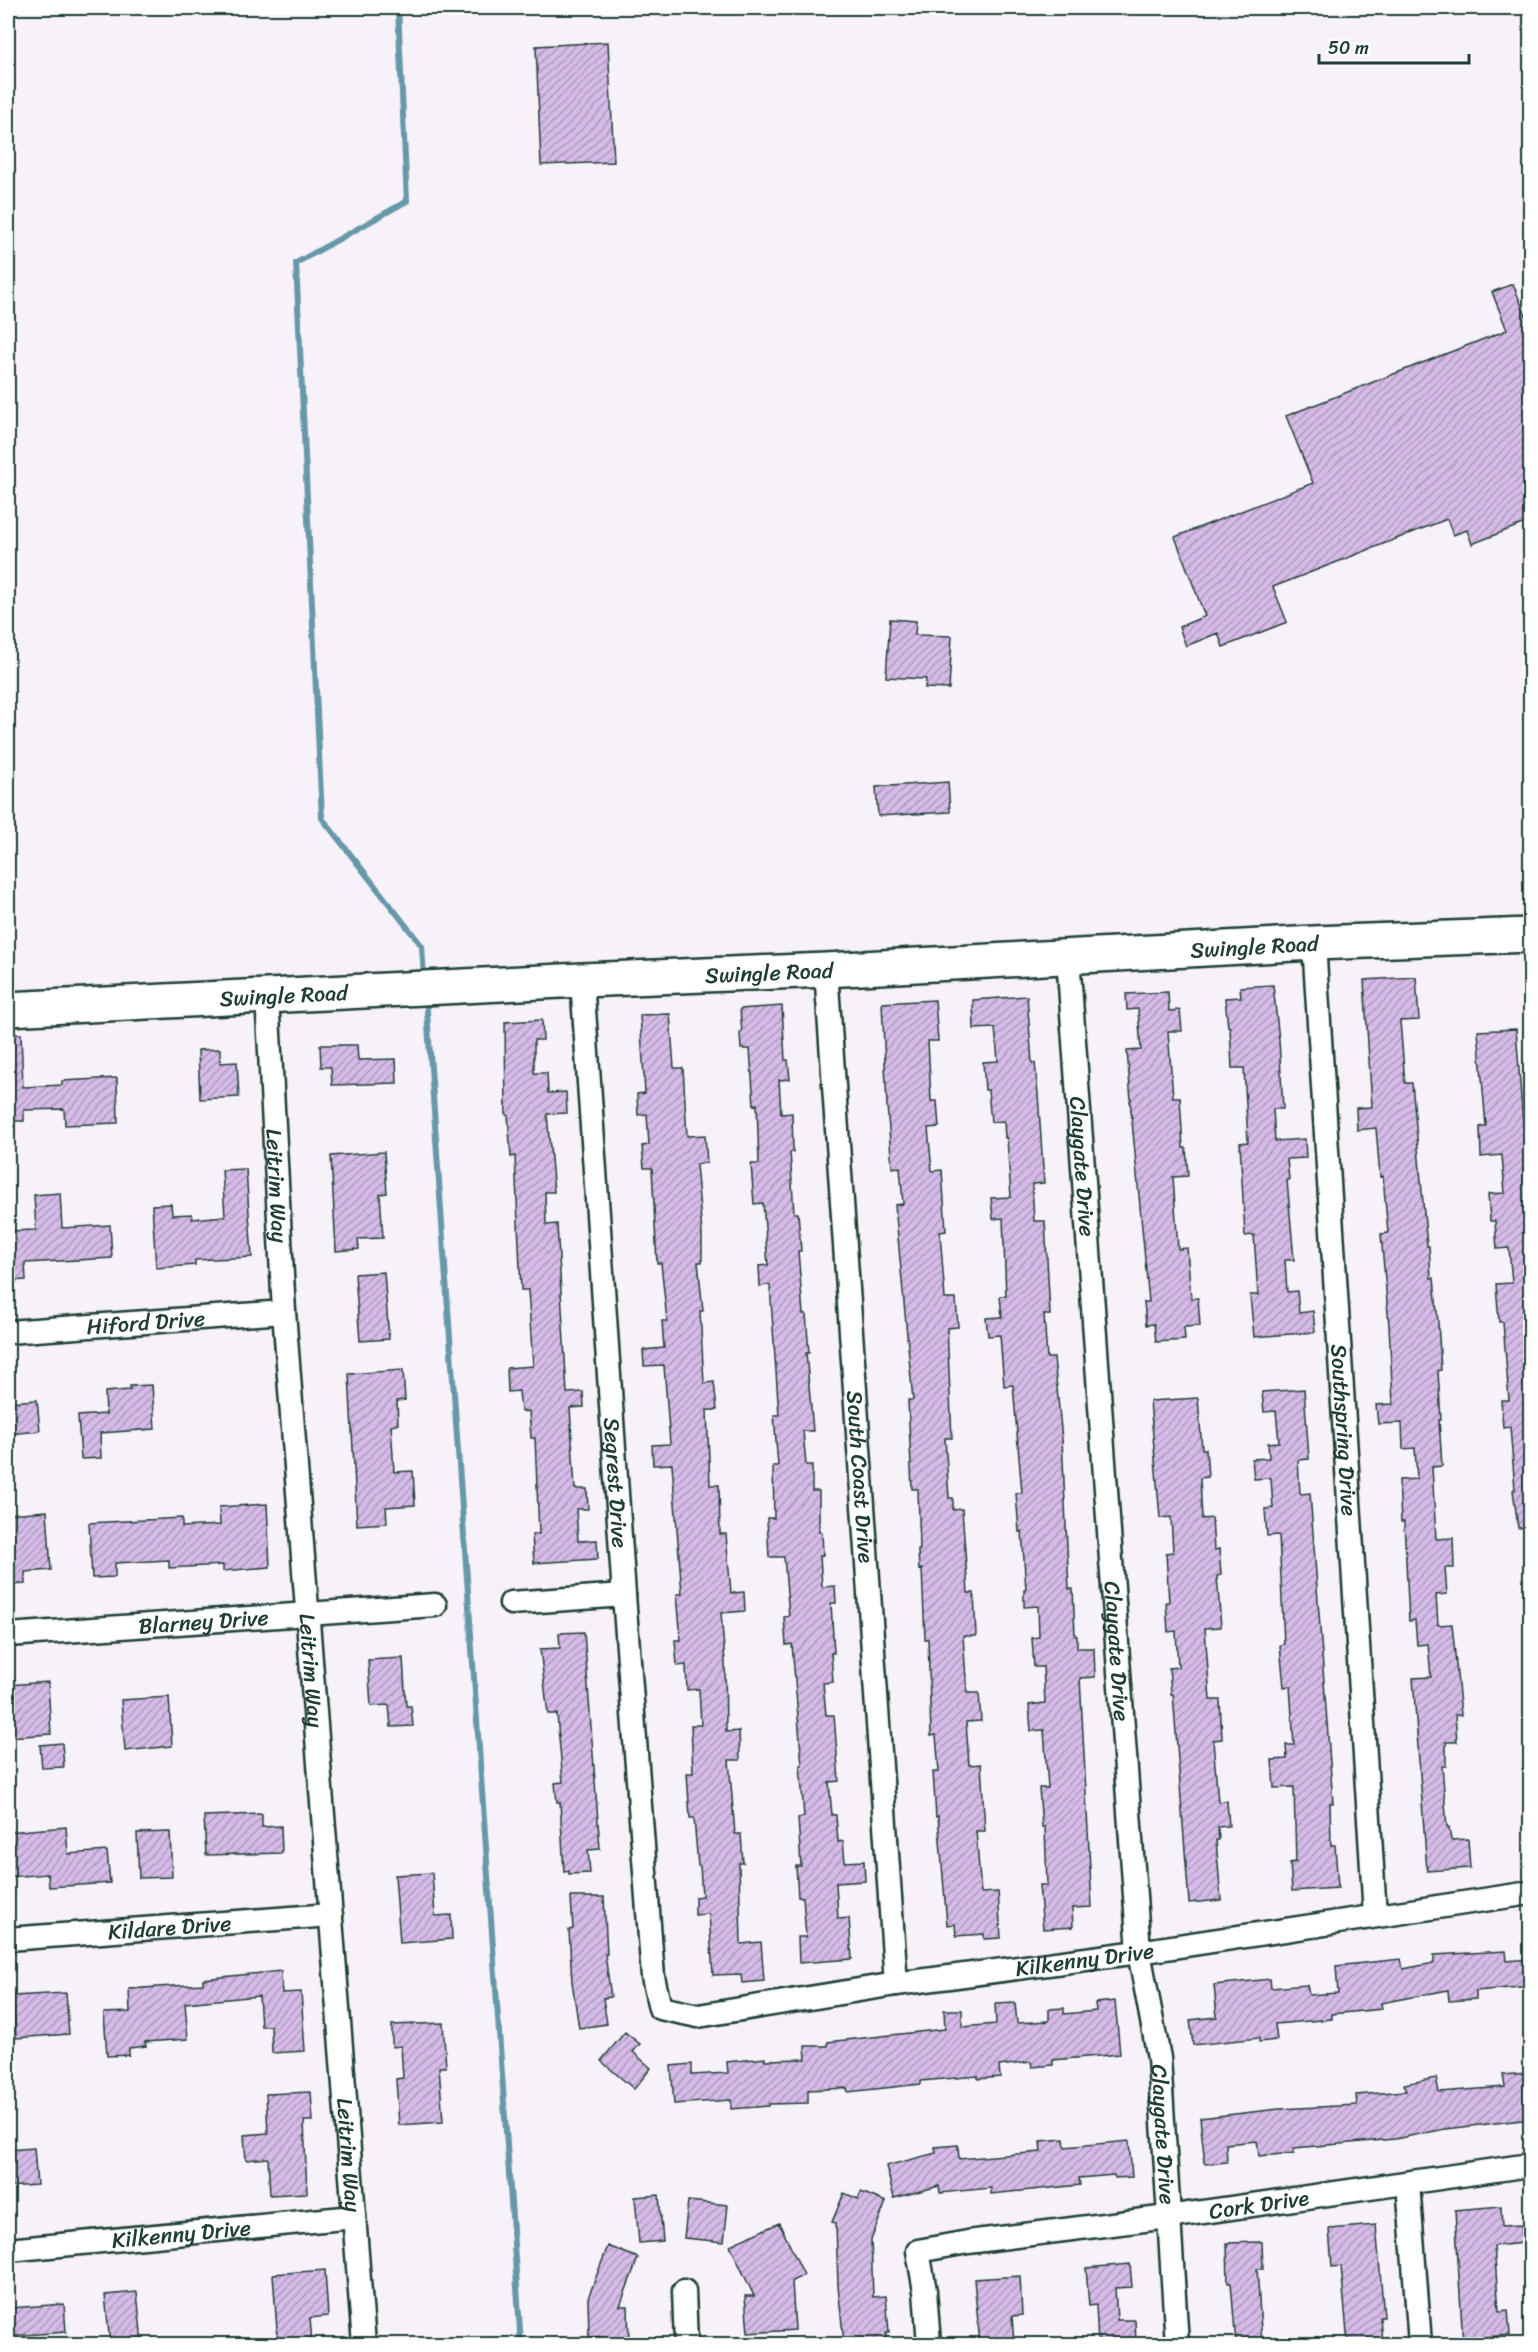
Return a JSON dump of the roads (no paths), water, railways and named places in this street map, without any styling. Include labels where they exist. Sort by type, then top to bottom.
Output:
[{"type":"street","name":"Swingle Road","points":[[8,1009],[1530,935]]},
{"type":"street","name":"Southspring Drive","points":[[1314,944],[1375,1915]]},
{"type":"street","name":"Claygate Drive","points":[[1068,957],[1139,1952],[1159,2058],[1177,2344]]},
{"type":"street","name":"South Coast Drive","points":[[826,970],[896,1984]]},
{"type":"street","name":"Segrest Drive","points":[[582,980],[624,1595],[656,1987]]},
{"type":"street","name":"Leitrim Way","points":[[267,996],[284,1312],[364,2344]]},
{"type":"street","name":"Hiford Drive","points":[[8,1332],[284,1312]]},
{"type":"street","points":[[511,1603],[624,1595]]},
{"type":"street","name":"Blarney Drive","points":[[8,1635],[435,1605]]},
{"type":"street","name":"Kilkenny Drive","points":[[656,1987],[660,2008],[698,2016],[896,1984],[1139,1952],[1530,1893]]},
{"type":"street","name":"Kildare Drive","points":[[8,1939],[331,1915]]},
{"type":"street","name":"Cork Drive","points":[[928,2334],[925,2291],[918,2251],[968,2242],[1168,2217],[1530,2165]]},
{"type":"street","points":[[1408,2182],[1420,2344]]},
{"type":"street","name":"Kilkenny Drive","points":[[8,2250],[354,2217]]},
{"type":"street","points":[[684,2291],[686,2344]]},
{"type":"waterway","points":[[398,8],[407,201],[296,263],[322,818],[422,946],[424,977]]},
{"type":"waterway","points":[[426,997],[521,2344]]}]
